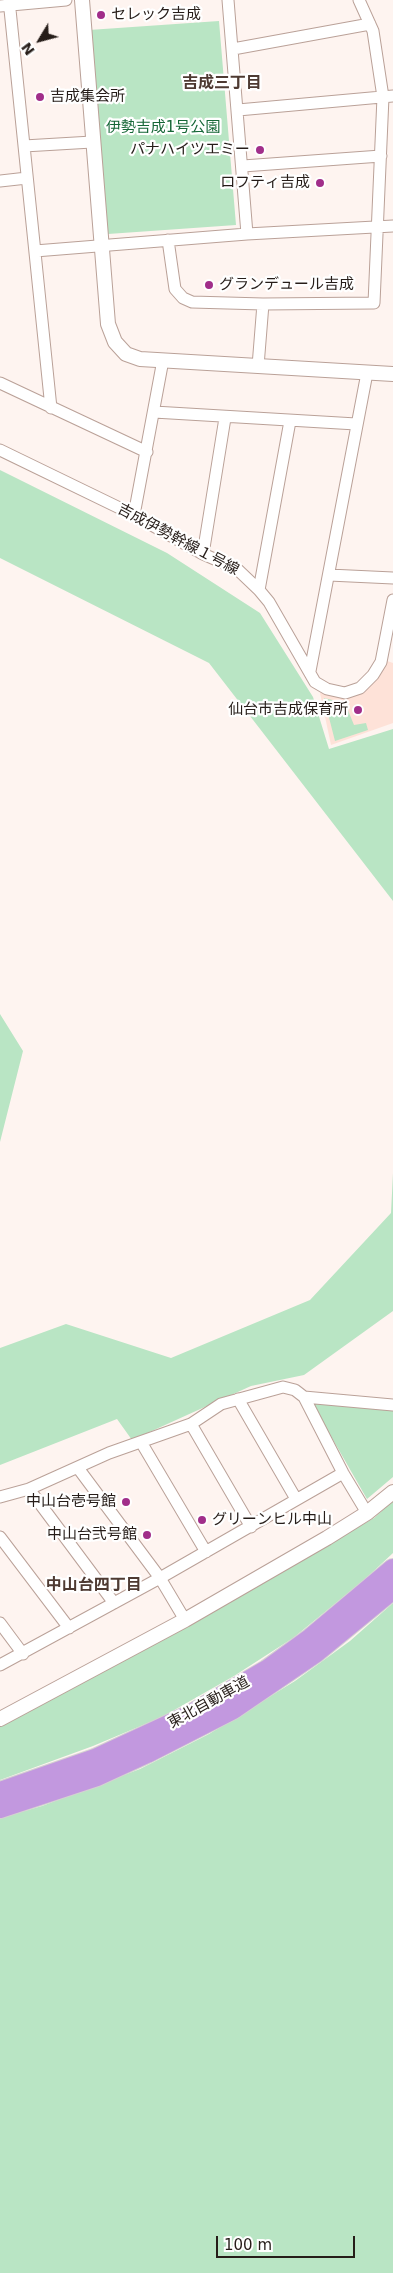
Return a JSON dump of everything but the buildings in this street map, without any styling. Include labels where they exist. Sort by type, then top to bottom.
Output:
[{"type":"highway","name":"東北自動車道","points":[[0,1792],[94,1759],[192,1714],[267,1670],[393,1569]]},
{"type":"highway","name":"東北自動車道","points":[[0,1808],[97,1776],[233,1709],[315,1653],[393,1589]]},
{"type":"street","points":[[51,408],[24,146],[6,3],[66,0]]},
{"type":"street","points":[[82,0],[108,324],[115,342],[126,354],[140,359],[367,374],[393,374]]},
{"type":"street","points":[[228,0],[243,166],[247,234]]},
{"type":"street","points":[[168,240],[175,289],[182,298],[192,302],[263,304],[374,303],[380,156],[388,96],[373,31],[359,0]]},
{"type":"street","points":[[233,49],[370,24]]},
{"type":"street","points":[[238,110],[388,96]]},
{"type":"street","points":[[24,146],[92,142]]},
{"type":"street","points":[[243,166],[380,156]]},
{"type":"street","points":[[0,181],[27,178]]},
{"type":"street","points":[[35,251],[247,234],[393,226]]},
{"type":"street","points":[[258,366],[263,304]]},
{"type":"street","points":[[134,515],[163,360]]},
{"type":"street","points":[[310,671],[367,374]]},
{"type":"street","points":[[0,383],[147,452]]},
{"type":"street","points":[[154,412],[225,418],[356,424]]},
{"type":"street","points":[[203,554],[225,418]]},
{"type":"street","points":[[259,590],[290,421]]},
{"type":"street","name":"吉成伊勢幹線１号線","points":[[0,450],[134,515],[203,554],[237,569],[269,602],[315,682],[327,689],[345,693],[360,688],[373,675],[381,662],[393,600]]},
{"type":"street","points":[[329,574],[393,578]]},
{"type":"street","points":[[0,1497],[29,1489],[109,1453],[191,1424],[220,1404],[283,1387],[295,1390],[304,1397],[343,1473],[367,1514]]},
{"type":"street","points":[[304,1397],[393,1405]]},
{"type":"street","points":[[238,1399],[296,1499]]},
{"type":"street","points":[[191,1424],[251,1527]]},
{"type":"street","points":[[141,1442],[206,1552]]},
{"type":"street","points":[[78,1468],[160,1578],[185,1620]]},
{"type":"street","points":[[0,1665],[160,1578],[343,1473]]},
{"type":"street","points":[[29,1489],[114,1603]]},
{"type":"street","points":[[1,1717],[185,1620],[367,1514],[393,1492]]},
{"type":"street","points":[[0,1538],[69,1628]]},
{"type":"street","points":[[0,1623],[23,1654]]},
{"type":"shaded area","name":"仙台市吉成保育所","points":[[387,661],[393,663],[393,723],[331,745],[320,693],[349,696],[369,686],[380,675]]},
{"type":"green space","name":"伊勢吉成1号公園","points":[[219,21],[236,225],[108,234],[89,30]]},
{"type":"green space","points":[[0,470],[167,553],[260,613],[313,697],[329,749],[393,729],[393,901],[209,663],[0,558]]},
{"type":"green space","points":[[324,698],[345,703],[354,725],[366,723],[368,730],[335,741]]},
{"type":"green space","points":[[0,1014],[23,1051],[0,1142]]},
{"type":"green space","points":[[393,1173],[393,1311],[304,1375],[251,1386],[132,1440],[117,1419],[0,1465],[0,1348],[66,1324],[171,1358],[310,1300],[391,1213]]},
{"type":"green space","points":[[317,1403],[393,1409],[393,1477],[367,1499],[313,1405]]},
{"type":"green space","points":[[393,1501],[393,1553],[364,1580],[293,1638],[234,1676],[162,1717],[93,1746],[0,1780],[0,1725],[189,1625],[374,1518]]},
{"type":"green space","points":[[393,1603],[393,2273],[0,2273],[0,1818],[42,1806],[140,1769],[209,1734],[295,1681],[350,1641]]},
{"type":"place","name":"セレック吉成","points":[[101,15]]},
{"type":"place","name":"吉成集会所","points":[[40,97]]},
{"type":"place","name":"パナハイツエミー","points":[[260,150]]},
{"type":"place","name":"ロフティ吉成","points":[[320,183]]},
{"type":"place","name":"グランデュール吉成","points":[[209,285]]},
{"type":"place","name":"仙台市吉成保育所","points":[[358,710]]},
{"type":"place","name":"中山台壱号館","points":[[126,1502]]},
{"type":"place","name":"グリーンヒル中山","points":[[202,1520]]},
{"type":"place","name":"中山台弐号館","points":[[147,1535]]},
{"type":"district","name":"吉成三丁目","points":[[222,84]]},
{"type":"district","name":"中山台四丁目","points":[[94,1586]]}]
